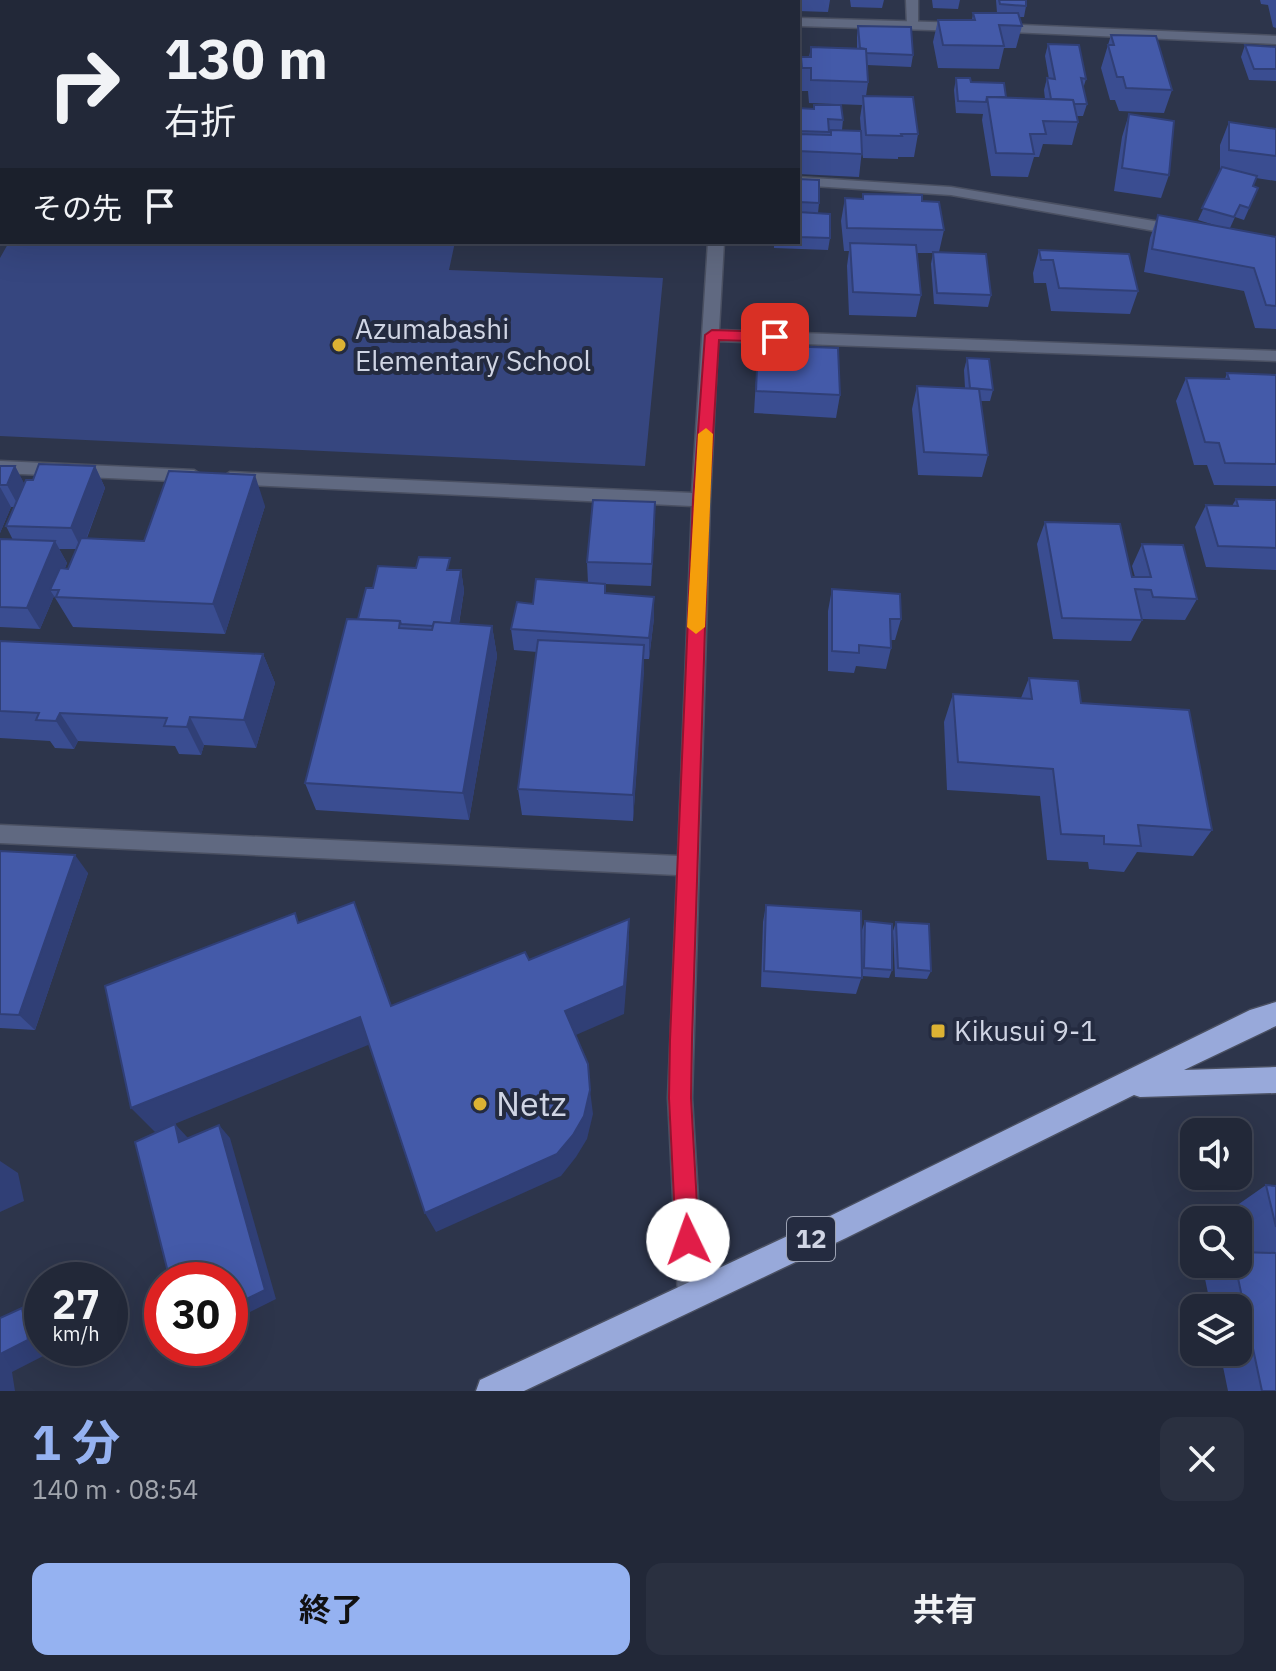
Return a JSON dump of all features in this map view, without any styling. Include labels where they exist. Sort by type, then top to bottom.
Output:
[{"type":"highway","name":"12","points":[[491,1391],[1131,1085],[1259,1019],[1276,1014]]},
{"type":"highway","name":"12","points":[[1131,1085],[1276,1080]]},
{"type":"street","points":[[912,0],[913,25]]},
{"type":"street","points":[[800,22],[1276,40]]},
{"type":"street","points":[[800,181],[951,191],[1199,233]]},
{"type":"street","points":[[691,1297],[680,1098],[701,500],[716,244]]},
{"type":"street","points":[[712,335],[1276,356]]},
{"type":"street","points":[[0,467],[701,500]]},
{"type":"street","points":[[0,834],[686,866]]},
{"type":"shaded area","name":"Azumabashi Elementary School","points":[[8,244],[455,244],[449,270],[663,278],[645,466],[0,436],[0,258]]},
{"type":"building","points":[[999,0],[1026,0],[1026,6],[1000,4]]},
{"type":"building","points":[[973,13],[1018,13],[1022,26],[999,25],[1004,46],[943,45],[938,20],[975,20]]},
{"type":"building","points":[[858,26],[911,27],[913,55],[866,53],[866,49],[860,48]]},
{"type":"building","points":[[1111,35],[1156,36],[1172,90],[1126,88],[1123,77],[1117,77],[1108,45],[1114,45]]},
{"type":"building","points":[[1048,44],[1079,45],[1086,79],[1081,78],[1087,104],[1051,99],[1047,78],[1055,79]]},
{"type":"building","points":[[1245,45],[1276,47],[1276,69],[1254,69]]},
{"type":"building","points":[[811,47],[866,49],[868,82],[811,80],[811,68],[802,68],[801,57],[811,57]]},
{"type":"building","points":[[956,78],[970,78],[971,82],[1004,83],[1006,97],[987,97],[986,102],[958,101]]},
{"type":"building","points":[[863,96],[913,97],[918,134],[866,135]]},
{"type":"building","points":[[987,97],[1073,100],[1078,122],[1043,121],[1046,134],[1030,134],[1034,154],[996,153]]},
{"type":"building","points":[[814,105],[841,105],[843,120],[828,119],[829,132],[800,131],[800,108],[814,109]]},
{"type":"building","points":[[1129,114],[1174,121],[1169,175],[1122,168]]},
{"type":"building","points":[[1229,122],[1276,129],[1276,156],[1229,150]]},
{"type":"building","points":[[831,130],[861,131],[862,154],[800,151],[800,134],[831,135]]},
{"type":"building","points":[[1222,167],[1257,176],[1253,186],[1258,188],[1249,208],[1240,205],[1234,217],[1202,208]]},
{"type":"building","points":[[800,179],[819,180],[819,203],[800,202]]},
{"type":"building","points":[[863,194],[922,195],[922,201],[939,202],[944,230],[847,228],[845,198],[863,199]]},
{"type":"building","points":[[800,212],[830,214],[830,238],[800,237]]},
{"type":"building","points":[[1158,215],[1276,237],[1276,306],[1266,305],[1254,268],[1152,249]]},
{"type":"building","points":[[850,243],[916,245],[921,295],[853,292]]},
{"type":"building","points":[[1039,250],[1129,254],[1138,291],[1059,288],[1053,260],[1041,260]]},
{"type":"building","points":[[933,252],[986,254],[991,295],[937,293]]},
{"type":"building","points":[[758,345],[838,348],[840,395],[756,391]]},
{"type":"building","points":[[967,358],[989,359],[993,390],[970,388]]},
{"type":"building","points":[[1227,373],[1276,375],[1276,464],[1225,463],[1219,443],[1205,442],[1186,378],[1229,379]]},
{"type":"building","points":[[917,386],[979,389],[988,455],[924,452]]},
{"type":"building","points":[[39,464],[95,466],[71,528],[6,526],[26,480],[33,480]]},
{"type":"building","points":[[0,466],[15,466],[7,485],[0,485]]},
{"type":"building","points":[[169,471],[255,475],[213,604],[56,597],[59,590],[50,590],[60,568],[68,569],[81,538],[144,541]]},
{"type":"building","points":[[1236,499],[1276,500],[1276,548],[1218,546],[1206,505],[1238,506]]},
{"type":"building","points":[[593,500],[655,502],[652,564],[587,562]]},
{"type":"building","points":[[1045,522],[1120,524],[1132,577],[1151,577],[1142,544],[1183,545],[1197,599],[1153,597],[1151,590],[1135,589],[1142,620],[1062,618]]},
{"type":"building","points":[[0,539],[55,541],[27,608],[0,607]]},
{"type":"building","points":[[419,557],[450,558],[447,570],[461,570],[451,624],[434,622],[433,626],[358,619],[366,588],[373,588],[378,566],[416,568]]},
{"type":"building","points":[[536,579],[605,584],[605,593],[654,597],[649,638],[511,629],[517,602],[533,604]]},
{"type":"building","points":[[832,589],[900,594],[901,619],[890,619],[891,648],[859,645],[859,653],[832,651]]},
{"type":"building","points":[[347,619],[400,621],[399,628],[432,630],[434,622],[492,626],[463,793],[305,783]]},
{"type":"building","points":[[538,640],[644,645],[633,795],[518,789]]},
{"type":"building","points":[[0,641],[263,654],[244,720],[190,717],[187,727],[164,726],[167,718],[60,713],[56,721],[36,720],[39,713],[0,711]]},
{"type":"building","points":[[1029,678],[1078,681],[1081,703],[1189,710],[1212,830],[1138,825],[1141,846],[1104,844],[1104,836],[1061,834],[1053,769],[958,762],[953,694],[1032,699]]},
{"type":"building","points":[[0,851],[75,855],[19,1015],[0,1014]]},
{"type":"building","points":[[354,902],[391,1006],[525,952],[529,960],[629,919],[624,986],[565,1011],[588,1064],[590,1090],[584,1116],[557,1154],[425,1213],[360,1017],[131,1108],[105,986],[295,913],[298,923]]},
{"type":"building","points":[[766,905],[861,911],[862,978],[764,971]]},
{"type":"building","points":[[865,921],[892,924],[892,970],[864,968]]},
{"type":"building","points":[[896,922],[929,924],[931,971],[898,968]]},
{"type":"building","points":[[175,1124],[179,1142],[219,1125],[265,1290],[248,1298],[248,1262],[165,1262],[135,1142]]},
{"type":"building","points":[[1266,1185],[1276,1186],[1276,1227]]},
{"type":"building","points":[[1252,1252],[1276,1253],[1276,1391],[1262,1391],[1252,1344],[1252,1294],[1241,1294],[1238,1278],[1252,1278]]},
{"type":"building","points":[[22,1308],[24,1342],[0,1354],[0,1318]]},
{"type":"slow traffic","points":[[696,627],[706,434]]},
{"type":"place","name":"Azumabashi Elementary School","points":[[339,345]]},
{"type":"place","name":"Kikusui 9-1","points":[[938,1031]]},
{"type":"place","name":"Netz","points":[[480,1104]]},
{"type":"route","points":[[688,1240],[680,1098],[681,1040],[701,500],[712,335],[775,337]]}]
